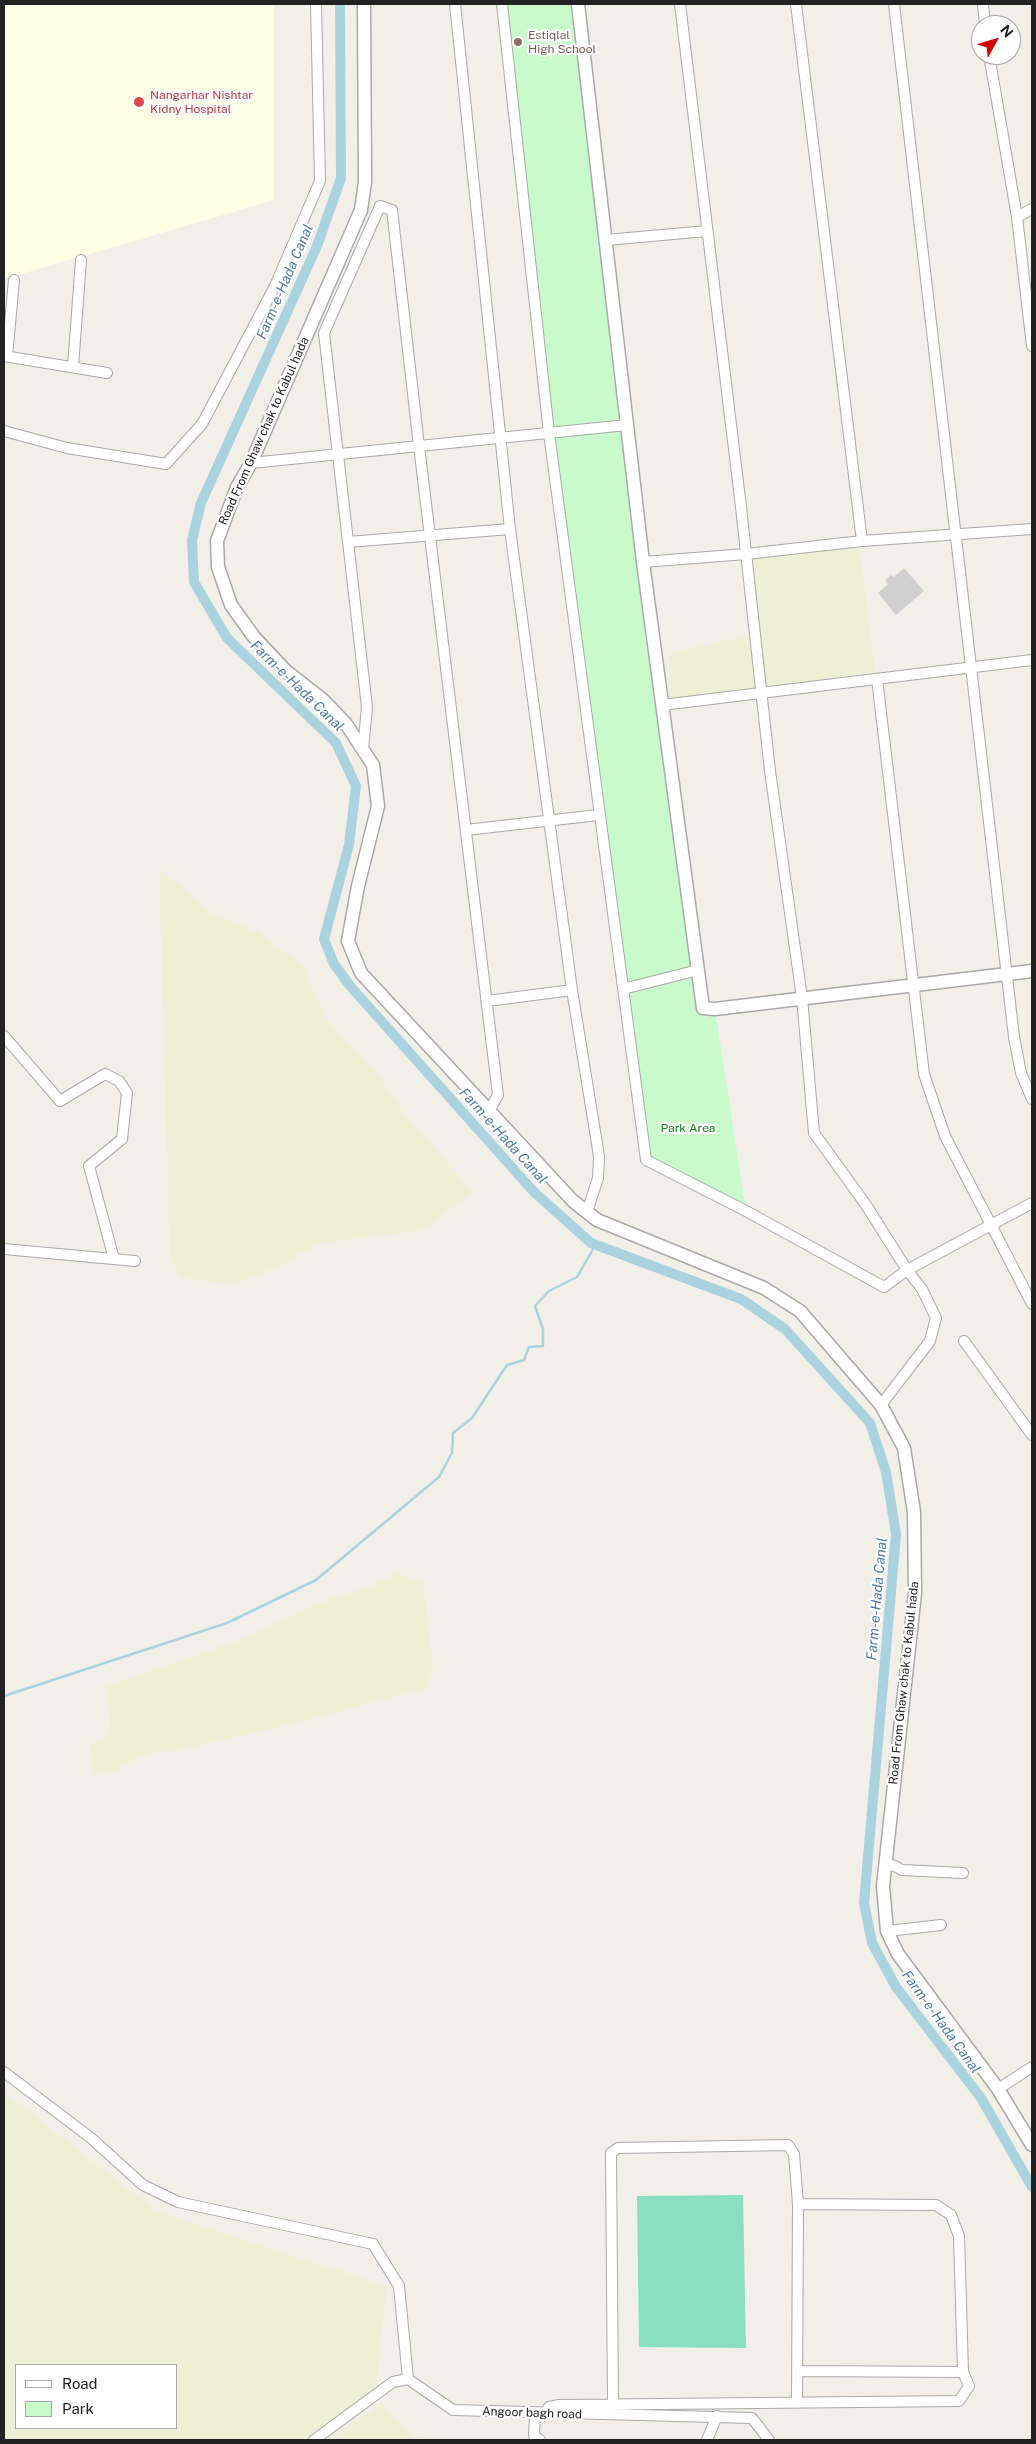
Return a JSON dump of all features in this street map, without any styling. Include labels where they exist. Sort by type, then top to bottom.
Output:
[{"type":"street","points":[[4,432],[67,448],[166,464],[202,424],[275,286],[320,181],[316,4]]},
{"type":"street","name":"Road From Ghaw chak to Kabul hada","points":[[364,4],[365,182],[361,210],[251,463],[237,487],[217,542],[218,568],[231,605],[254,637],[286,671],[323,700],[346,724],[373,765],[378,806],[358,886],[348,941],[361,973],[574,1201],[597,1220],[764,1288],[800,1311],[881,1405],[904,1448],[914,1512],[915,1593],[883,1886],[886,1931],[898,1954],[998,2089],[1032,2144]]},
{"type":"street","points":[[455,4],[510,529],[572,990],[599,1156],[598,1178],[588,1212]]},
{"type":"street","points":[[502,4],[549,433],[598,815],[646,1160],[746,1210],[884,1287],[907,1270],[1032,1203]]},
{"type":"street","points":[[578,4],[643,562],[703,1008],[715,1009],[914,983],[1032,971]]},
{"type":"street","points":[[680,4],[746,554],[760,693],[802,998],[814,1134],[866,1205],[907,1270],[922,1289],[936,1318],[930,1341],[881,1405]]},
{"type":"street","points":[[796,4],[862,541]]},
{"type":"street","points":[[894,4],[956,534],[969,668],[1006,974],[1014,1037],[1021,1073],[1032,1099]]},
{"type":"street","points":[[991,65],[1017,217],[1032,346]]},
{"type":"street","points":[[364,749],[367,707],[324,333],[380,206],[392,210],[498,1095],[489,1111]]},
{"type":"street","points":[[1017,217],[1032,209]]},
{"type":"street","points":[[606,240],[706,231]]},
{"type":"street","points":[[73,367],[81,260]]},
{"type":"street","points":[[14,280],[5,356],[107,373]]},
{"type":"street","points":[[251,463],[627,425]]},
{"type":"street","points":[[348,542],[510,529]]},
{"type":"street","points":[[643,562],[746,554],[862,541],[1032,529]]},
{"type":"street","points":[[662,705],[1032,660]]},
{"type":"street","points":[[877,679],[924,1074],[945,1136],[1032,1304]]},
{"type":"street","points":[[466,830],[598,815]]},
{"type":"street","points":[[623,990],[698,970]]},
{"type":"street","points":[[487,1001],[572,990]]},
{"type":"street","points":[[4,1036],[60,1101],[105,1074],[120,1081],[127,1093],[122,1139],[89,1166],[114,1259]]},
{"type":"street","points":[[4,1250],[135,1261]]},
{"type":"street","points":[[964,1341],[1032,1435]]},
{"type":"street","points":[[886,1864],[902,1870],[963,1873]]},
{"type":"street","points":[[886,1931],[941,1925]]},
{"type":"street","points":[[998,2089],[1032,2067]]},
{"type":"street","points":[[4,2072],[91,2138],[143,2185],[178,2202],[373,2244],[399,2286],[408,2379],[393,2382],[314,2440]]},
{"type":"street","points":[[612,2404],[611,2153],[618,2148],[788,2145],[794,2154],[798,2204],[797,2402]]},
{"type":"street","points":[[540,2440],[534,2436],[540,2414],[549,2407],[559,2405],[959,2401],[969,2386],[963,2372],[959,2236],[951,2216],[936,2205],[798,2204]]},
{"type":"street","points":[[797,2371],[963,2372]]},
{"type":"street","name":"Angoor bagh road","points":[[408,2379],[453,2410],[540,2414],[752,2418],[769,2440]]},
{"type":"street","points":[[707,2440],[717,2416]]},
{"type":"shaded area","name":"Nangarhar Nishtar Kidny Hospital","points":[[4,4],[274,4],[274,200],[4,279]]},
{"type":"shaded area","points":[[859,541],[875,671],[669,704],[669,653],[760,633],[751,553]]},
{"type":"shaded area","points":[[904,568],[924,591],[896,615],[878,593],[888,584],[885,580],[891,575],[894,577]]},
{"type":"shaded area","points":[[159,868],[211,913],[258,932],[303,966],[326,1018],[377,1074],[407,1117],[472,1191],[427,1229],[317,1244],[285,1264],[233,1285],[180,1277],[170,1259]]},
{"type":"shaded area","points":[[396,1573],[423,1583],[433,1669],[427,1688],[284,1726],[169,1752],[159,1750],[138,1757],[116,1771],[93,1774],[90,1745],[111,1733],[107,1686],[242,1639],[315,1604],[373,1585]]},
{"type":"shaded area","points":[[4,2092],[156,2211],[387,2286],[376,2386],[308,2440],[4,2440]]},
{"type":"shaded area","points":[[381,2403],[414,2437],[436,2440],[331,2440]]},
{"type":"green space","name":"Park Area","points":[[501,4],[578,4],[703,1008],[715,1009],[746,1211],[646,1160],[598,815]]},
{"type":"green space","points":[[743,2195],[746,2348],[639,2347],[637,2196]]},
{"type":"waterway","name":"Farm-e-Hada Canal","points":[[340,4],[341,178],[317,246],[201,503],[192,540],[194,582],[227,638],[336,743],[356,786],[349,845],[324,939],[334,964],[351,987],[534,1192],[591,1243],[741,1299],[785,1329],[870,1423],[886,1472],[896,1534],[864,1903],[872,1943],[896,1987],[981,2098],[1032,2187]]},
{"type":"waterway","points":[[4,1696],[227,1623],[316,1580],[439,1477],[452,1453],[453,1433],[472,1418],[507,1365],[524,1360],[529,1347],[543,1346],[543,1329],[535,1306],[549,1291],[577,1277],[596,1244]]},
{"type":"place","name":"Estiqlal High School","points":[[518,42]]},
{"type":"place","name":"Nangarhar Nishtar Kidny Hospital","points":[[139,102]]}]
